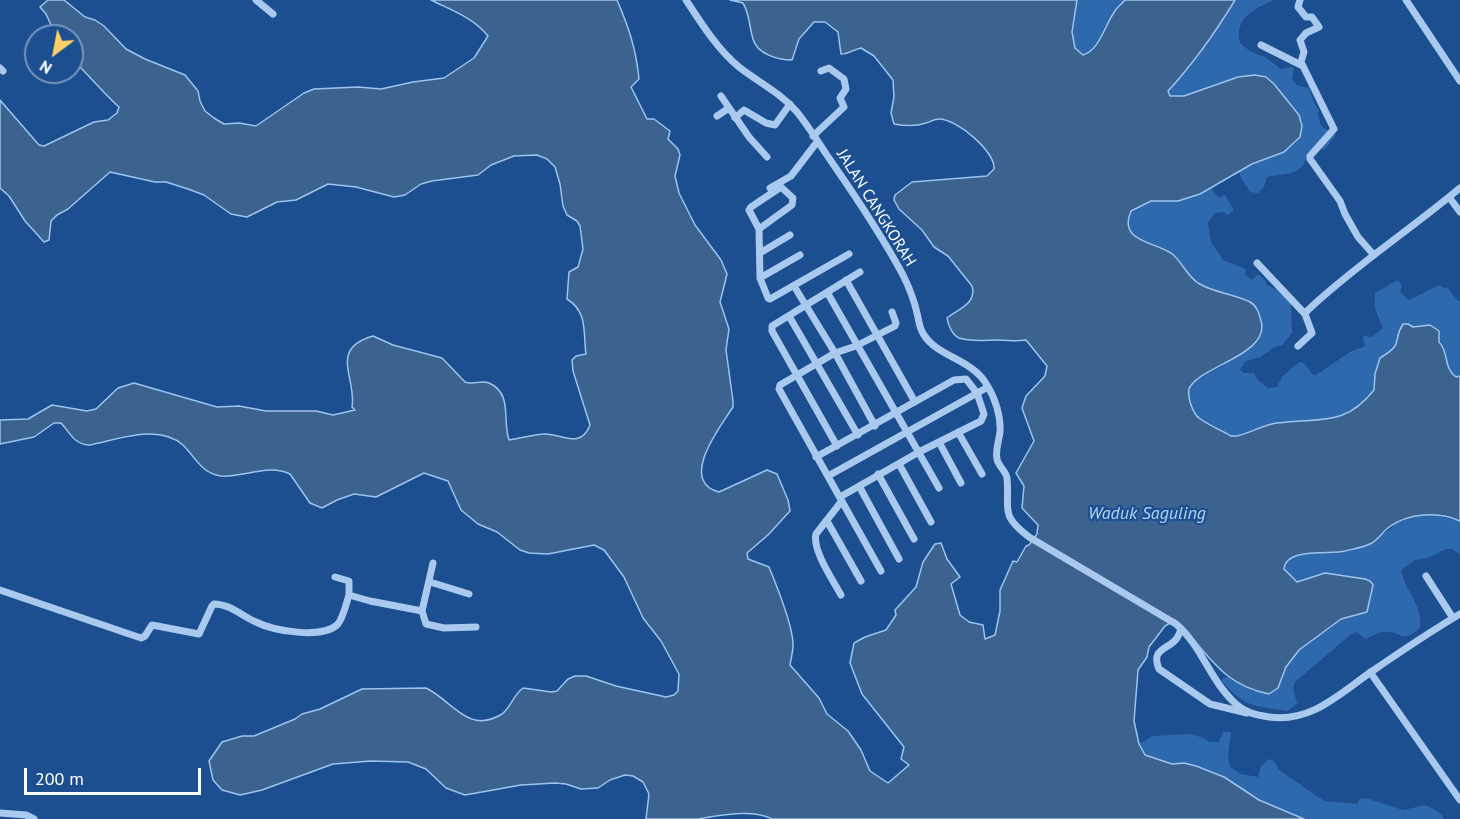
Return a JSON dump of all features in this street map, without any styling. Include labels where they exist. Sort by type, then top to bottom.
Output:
[{"type":"street","name":"JALAN CANGKORAH","points":[[686,0],[731,59],[790,104],[815,139],[873,223],[903,274],[915,304],[923,334],[935,346],[964,362],[980,375],[988,387],[1000,420],[997,461],[1006,474],[1006,502],[1009,517],[1013,523],[1032,539],[1178,626]]},
{"type":"street","points":[[1300,0],[1298,6],[1302,13],[1312,17],[1319,27],[1306,33],[1300,40],[1304,52],[1301,59],[1334,129],[1310,156],[1310,159],[1340,201],[1356,235],[1373,254]]},
{"type":"street","points":[[1406,0],[1460,81]]},
{"type":"street","points":[[258,1],[273,14]]},
{"type":"street","points":[[1261,45],[1303,66]]},
{"type":"street","points":[[770,188],[791,176],[815,139],[844,107],[840,98],[846,89],[843,77],[829,68],[820,71]]},
{"type":"street","points":[[721,96],[735,118],[767,157]]},
{"type":"street","points":[[735,118],[744,110],[766,123],[775,125],[790,104]]},
{"type":"street","points":[[717,117],[729,108]]},
{"type":"street","points":[[759,229],[792,205],[793,198],[784,188],[781,187],[750,207],[749,210],[759,229],[760,278],[770,299],[849,254]]},
{"type":"street","points":[[1305,314],[1334,286],[1373,254],[1460,188]]},
{"type":"street","points":[[1449,197],[1460,212]]},
{"type":"street","points":[[760,253],[790,235]]},
{"type":"street","points":[[760,278],[800,255]]},
{"type":"street","points":[[1257,263],[1305,314],[1312,333],[1298,346]]},
{"type":"street","points":[[837,446],[772,331],[772,326],[860,272]]},
{"type":"street","points":[[846,280],[915,402]]},
{"type":"street","points":[[794,286],[835,353],[875,426]]},
{"type":"street","points":[[827,292],[939,488]]},
{"type":"street","points":[[881,571],[778,389],[780,385],[835,353],[856,346],[895,326],[892,312]]},
{"type":"street","points":[[789,316],[858,435]]},
{"type":"street","points":[[816,457],[954,380],[966,379],[977,393],[984,414],[981,421],[878,474],[840,499],[816,534],[815,539],[819,554],[842,595]]},
{"type":"street","points":[[828,476],[988,387]]},
{"type":"street","points":[[958,432],[982,474]]},
{"type":"street","points":[[939,442],[961,483]]},
{"type":"street","points":[[899,464],[931,522]]},
{"type":"street","points":[[878,474],[914,539]]},
{"type":"street","points":[[859,486],[899,559]]},
{"type":"street","points":[[827,521],[861,581]]},
{"type":"street","points":[[433,563],[422,611],[428,625],[444,628],[476,627]]},
{"type":"street","points":[[1178,626],[1175,641],[1159,651],[1157,656],[1159,669],[1210,704],[1283,719],[1302,716],[1340,696],[1370,672],[1456,616],[1426,576]]},
{"type":"street","points":[[0,590],[141,638],[152,625],[199,634],[212,606],[218,603],[259,624],[277,629],[323,632],[338,624],[349,595],[349,581],[334,577]]},
{"type":"street","points":[[429,582],[469,594]]},
{"type":"street","points":[[349,595],[422,611]]},
{"type":"street","points":[[1178,626],[1191,639],[1218,685],[1236,704],[1249,713]]},
{"type":"street","points":[[1370,672],[1460,800]]},
{"type":"street","points":[[0,813],[34,819]]},
{"type":"shaded area","points":[[1077,0],[1125,0],[1094,47],[1083,55],[1075,48],[1072,32]]},
{"type":"shaded area","points":[[1235,0],[1274,0],[1253,11],[1243,20],[1239,34],[1240,43],[1281,69],[1294,68],[1292,80],[1298,86],[1309,88],[1319,110],[1321,126],[1336,135],[1324,150],[1321,148],[1306,158],[1304,164],[1296,171],[1267,177],[1264,187],[1258,193],[1250,192],[1239,172],[1278,155],[1294,144],[1301,132],[1301,122],[1289,105],[1238,77],[1184,96],[1170,96],[1168,91],[1190,68]]},
{"type":"shaded area","points":[[1211,188],[1219,198],[1225,195],[1234,210],[1228,215],[1223,212],[1215,213],[1208,222],[1211,242],[1223,260],[1246,269],[1245,275],[1252,280],[1258,274],[1267,285],[1283,293],[1291,305],[1292,333],[1282,345],[1260,357],[1246,361],[1240,369],[1244,373],[1254,373],[1267,388],[1277,387],[1282,377],[1299,362],[1304,363],[1314,376],[1349,353],[1365,346],[1364,336],[1372,337],[1383,328],[1375,309],[1375,293],[1398,280],[1402,285],[1400,292],[1409,300],[1439,285],[1447,287],[1460,301],[1460,376],[1456,377],[1452,374],[1448,367],[1445,350],[1430,325],[1400,329],[1395,347],[1380,358],[1375,374],[1374,390],[1363,402],[1341,416],[1272,424],[1237,436],[1231,436],[1198,418],[1189,399],[1189,391],[1193,384],[1237,357],[1261,335],[1253,304],[1196,282],[1172,254],[1134,235],[1129,229],[1128,221],[1131,211],[1151,201],[1178,201]]},
{"type":"shaded area","points":[[1428,514],[1460,521],[1460,554],[1452,549],[1446,549],[1428,558],[1415,560],[1401,570],[1419,612],[1420,628],[1408,636],[1390,632],[1372,635],[1366,639],[1356,632],[1350,635],[1295,682],[1293,687],[1297,704],[1287,711],[1250,704],[1237,696],[1222,681],[1223,678],[1228,677],[1253,691],[1278,687],[1286,667],[1299,650],[1346,616],[1308,578],[1297,582],[1284,569],[1288,559],[1309,553],[1342,552],[1372,543],[1400,521]]},
{"type":"shaded area","points":[[1223,732],[1231,732],[1228,757],[1230,767],[1241,774],[1258,777],[1261,766],[1269,759],[1274,761],[1279,770],[1324,801],[1357,804],[1360,799],[1366,798],[1403,810],[1426,805],[1440,813],[1444,819],[1304,819],[1259,800],[1224,777],[1196,766],[1184,763],[1172,764],[1145,755],[1139,744],[1153,736],[1188,734],[1210,742],[1219,742]]},
{"type":"water","name":"Waduk Saguling","points":[[48,0],[64,0],[85,17],[104,26],[126,49],[185,75],[198,91],[205,111],[214,118],[224,124],[239,123],[256,126],[304,93],[314,89],[358,87],[381,89],[444,78],[474,58],[488,36],[469,19],[431,0],[617,0],[631,39],[638,68],[639,79],[631,87],[647,119],[654,119],[670,131],[668,139],[678,149],[680,155],[675,176],[679,193],[695,225],[721,260],[727,274],[720,302],[729,329],[726,350],[733,407],[706,453],[702,466],[702,477],[707,486],[719,492],[767,470],[777,474],[790,511],[747,553],[748,559],[769,567],[793,638],[790,665],[819,698],[827,714],[848,731],[861,750],[870,771],[888,783],[909,765],[901,759],[904,747],[862,694],[850,663],[854,643],[886,630],[896,615],[895,610],[916,587],[923,562],[935,544],[941,543],[947,559],[960,577],[951,584],[960,615],[969,622],[983,625],[985,639],[995,635],[1000,611],[1000,590],[1013,561],[1017,562],[1026,546],[1037,534],[1038,525],[1022,508],[1024,486],[1016,473],[1034,441],[1022,408],[1026,396],[1045,376],[1047,366],[1026,340],[968,340],[954,334],[947,318],[969,302],[973,292],[972,286],[948,256],[934,247],[922,230],[899,209],[894,200],[895,195],[912,182],[987,176],[994,169],[989,154],[965,130],[947,120],[937,119],[914,126],[894,124],[891,113],[894,97],[893,80],[874,56],[861,48],[841,54],[838,32],[825,22],[814,22],[799,39],[792,60],[781,59],[759,49],[753,39],[743,3],[730,0],[1077,0],[1072,32],[1075,48],[1083,55],[1094,48],[1111,16],[1125,0],[1235,0],[1204,47],[1168,91],[1170,96],[1184,96],[1238,77],[1255,75],[1266,77],[1299,115],[1302,126],[1300,137],[1284,152],[1252,164],[1200,194],[1178,201],[1151,201],[1131,211],[1128,221],[1129,229],[1133,234],[1171,253],[1198,283],[1250,302],[1259,315],[1261,333],[1255,343],[1245,352],[1205,374],[1189,389],[1192,409],[1203,421],[1231,436],[1242,435],[1277,423],[1341,416],[1363,402],[1374,390],[1375,374],[1380,358],[1396,345],[1403,324],[1413,327],[1430,325],[1439,331],[1439,342],[1444,350],[1449,369],[1456,377],[1460,376],[1460,521],[1433,515],[1414,516],[1389,527],[1366,546],[1338,552],[1310,553],[1292,557],[1284,569],[1297,582],[1325,573],[1365,579],[1373,585],[1367,612],[1341,619],[1299,650],[1286,667],[1278,688],[1269,694],[1238,683],[1226,674],[1175,620],[1165,626],[1149,647],[1147,657],[1138,670],[1134,721],[1139,744],[1145,755],[1172,764],[1184,763],[1196,766],[1224,777],[1259,800],[1304,819],[772,819],[745,813],[698,819],[646,819],[649,794],[643,782],[633,776],[625,775],[610,780],[598,788],[581,789],[555,783],[521,785],[465,795],[446,788],[426,769],[408,762],[371,761],[333,764],[262,790],[240,795],[222,790],[213,780],[209,761],[222,742],[242,736],[254,736],[362,689],[426,688],[461,714],[480,721],[502,714],[523,688],[557,691],[568,679],[575,676],[586,676],[616,686],[666,697],[678,691],[679,674],[661,641],[643,618],[624,577],[604,550],[594,545],[548,554],[520,550],[497,532],[478,524],[461,510],[448,481],[424,473],[376,497],[354,494],[322,508],[310,503],[290,474],[265,470],[230,476],[214,474],[208,472],[183,445],[173,438],[150,434],[137,435],[89,445],[76,440],[61,423],[54,423],[34,437],[0,444],[0,420],[28,419],[52,405],[87,411],[96,409],[118,388],[134,383],[217,407],[239,406],[266,411],[316,411],[333,415],[355,410],[352,407],[348,357],[351,348],[373,336],[393,345],[442,358],[465,382],[486,382],[496,388],[504,400],[509,440],[543,434],[575,439],[581,437],[590,425],[573,371],[572,360],[576,356],[586,354],[583,323],[574,304],[567,299],[569,272],[578,267],[583,249],[580,226],[577,221],[567,215],[563,206],[555,167],[547,159],[537,155],[514,156],[491,165],[478,175],[432,181],[421,184],[405,195],[394,197],[356,187],[328,184],[296,200],[277,202],[247,217],[231,214],[204,195],[188,189],[166,182],[155,182],[110,172],[51,221],[49,240],[44,242],[25,221],[9,196],[0,188],[0,100],[39,145],[44,146],[94,122],[108,120],[117,113],[119,107],[84,71],[84,24],[51,24],[40,7]]}]
